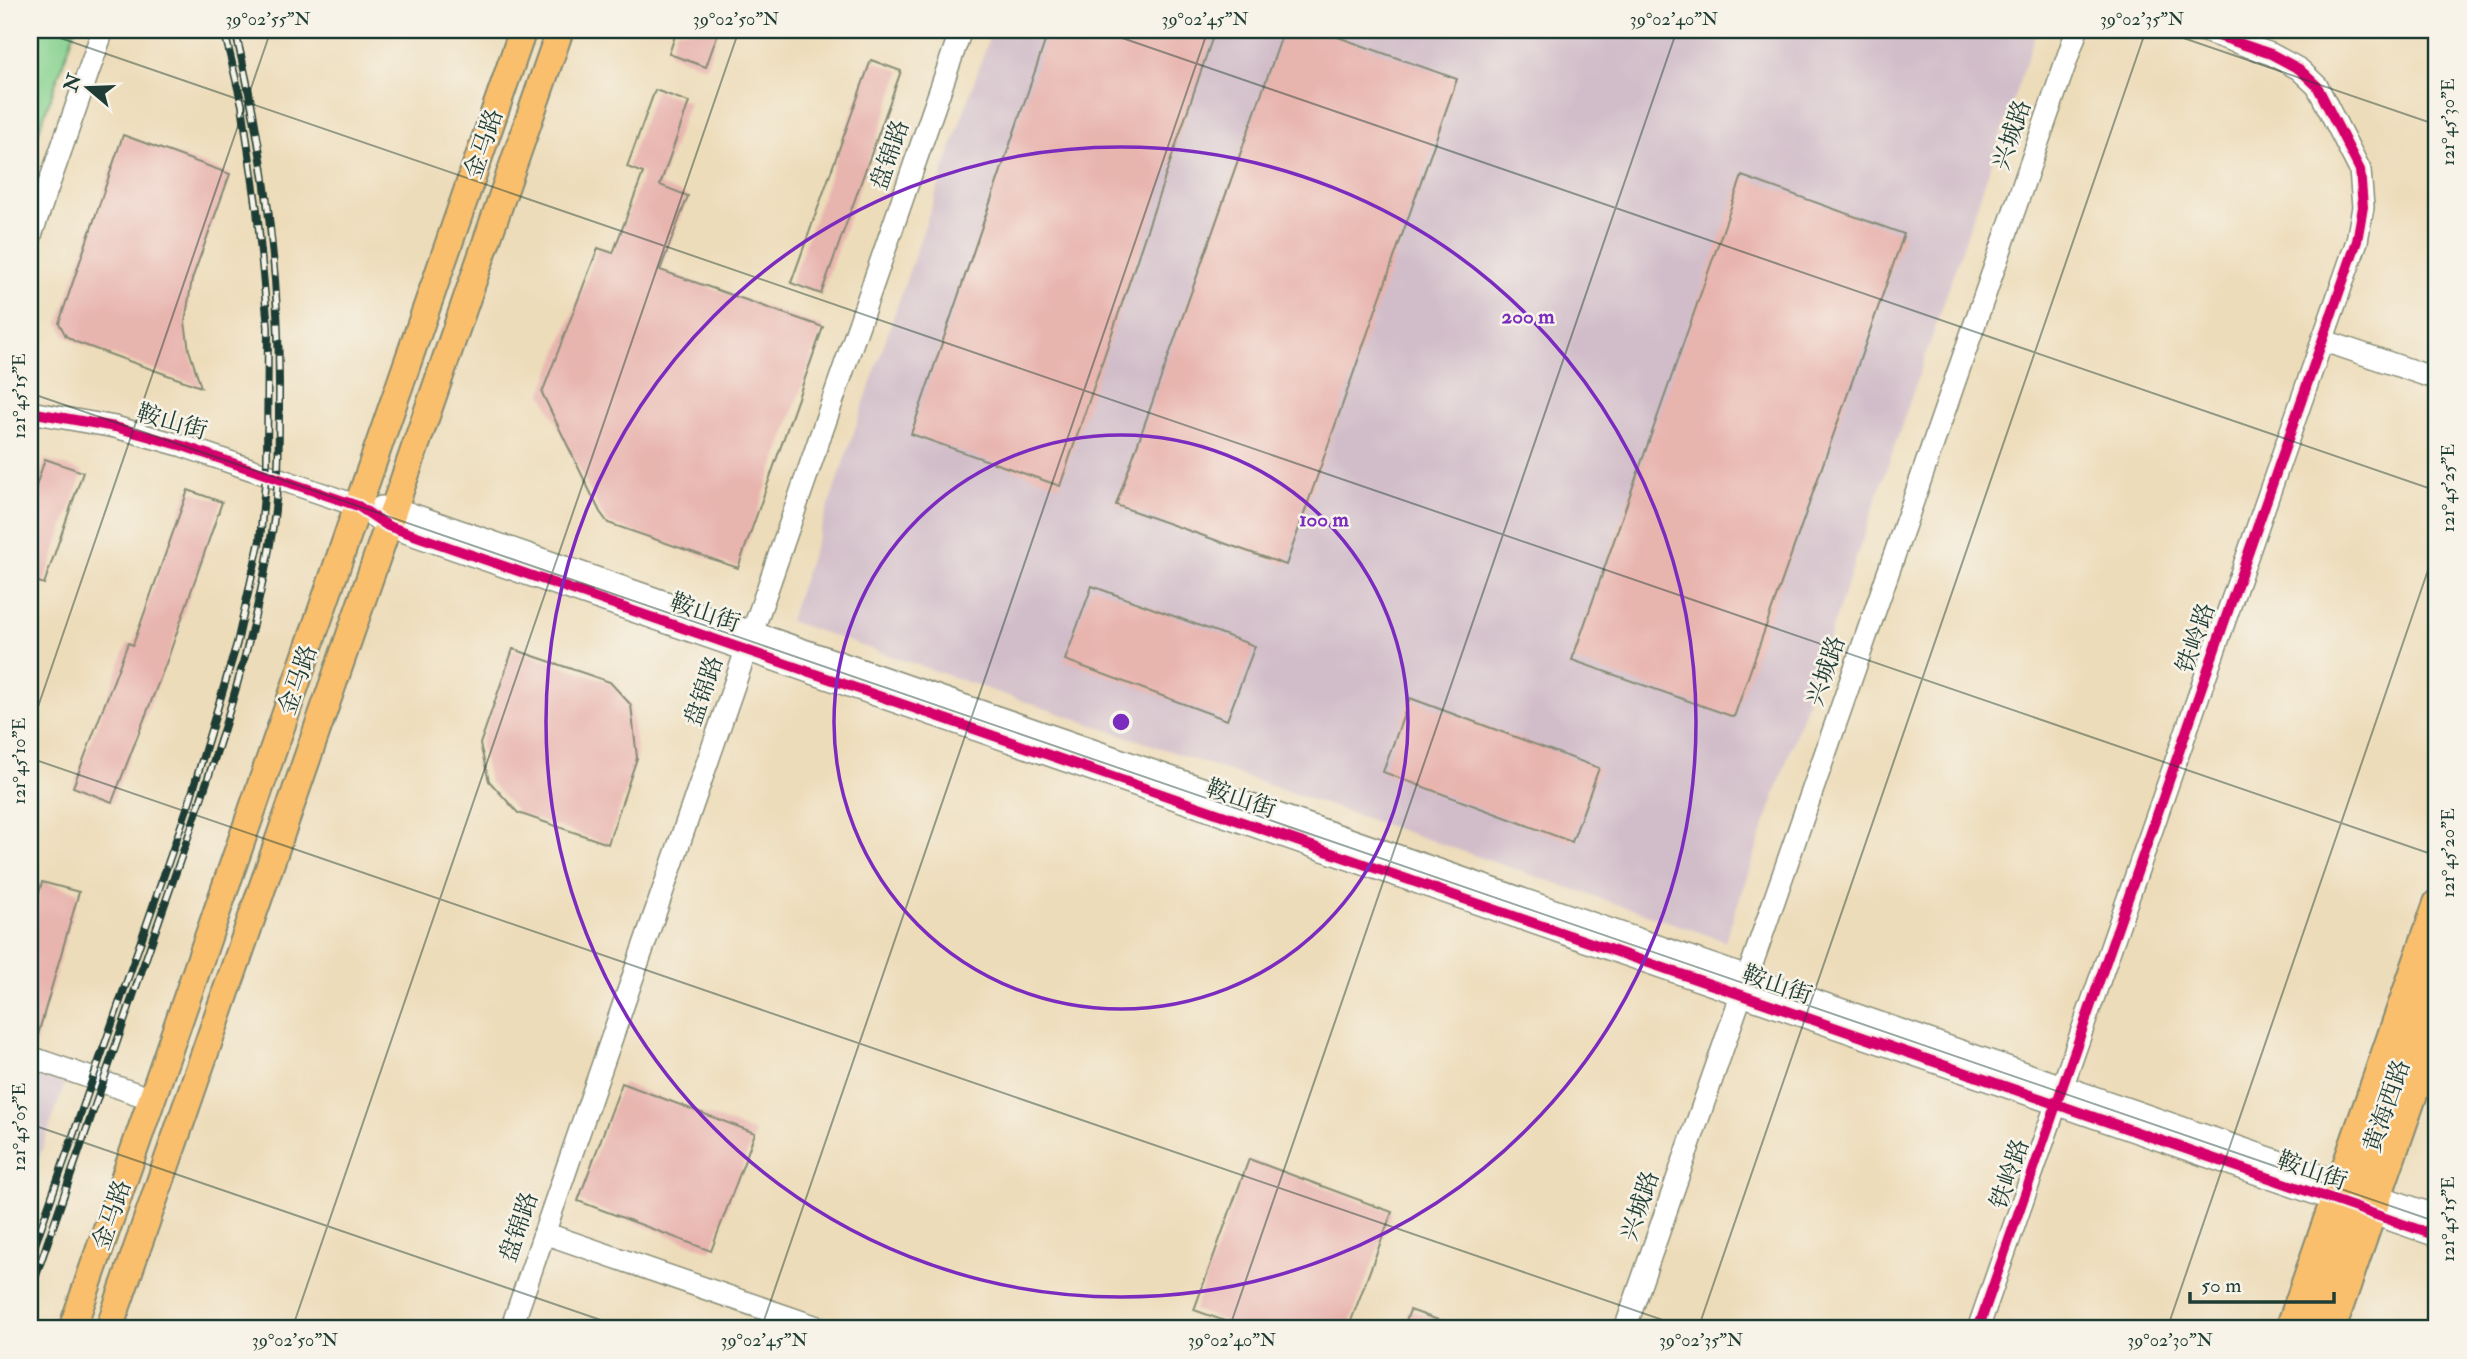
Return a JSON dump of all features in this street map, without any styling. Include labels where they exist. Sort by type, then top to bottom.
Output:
[{"type":"main road","name":"金马路","points":[[72,1329],[523,30]]},
{"type":"main road","name":"金马路","points":[[109,1329],[560,30]]},
{"type":"main road","points":[[2289,1329],[2356,1198],[2437,903]]},
{"type":"main road","name":"黄海西路","points":[[2309,1329],[2437,962]]},
{"type":"main road","name":"黄海西路","points":[[2332,1329],[2356,1198],[2437,1028]]},
{"type":"street","points":[[30,238],[103,30]]},
{"type":"street","name":"盘锦路","points":[[511,1329],[961,30]]},
{"type":"street","name":"兴城路","points":[[1625,1329],[2077,30]]},
{"type":"street","name":"铁岭路","points":[[1978,1329],[2357,240],[2363,207],[2360,170],[2317,86],[2299,69],[2271,54],[2201,30]]},
{"type":"street","points":[[2322,340],[2437,379]]},
{"type":"street","name":"鞍山街","points":[[30,412],[115,427],[183,446],[391,517],[2356,1198],[2437,1236]]},
{"type":"street","points":[[30,1056],[152,1099]]},
{"type":"street","name":"鞍山街","points":[[2356,1198],[2437,1216]]},
{"type":"street","points":[[544,1233],[823,1329]]},
{"type":"shaded area","points":[[992,30],[2037,30],[1725,941],[789,621]]},
{"type":"shaded area","points":[[30,1071],[65,1083],[30,1184]]},
{"type":"green space","points":[[30,30],[75,30],[30,155]]},
{"type":"building","points":[[677,30],[719,30],[706,67],[669,54]]},
{"type":"building","points":[[1049,30],[1215,30],[1060,486],[911,434]]},
{"type":"building","points":[[1284,30],[1318,30],[1457,79],[1286,565],[1116,505]]},
{"type":"building","points":[[871,60],[901,71],[821,294],[791,283]]},
{"type":"building","points":[[655,90],[689,102],[660,185],[688,196],[660,270],[823,327],[738,568],[608,523],[600,512],[542,393],[598,248],[613,253],[643,173],[627,167]]},
{"type":"building","points":[[123,135],[230,174],[192,279],[185,322],[189,350],[201,387],[76,342],[66,336],[59,323]]},
{"type":"building","points":[[1742,176],[1904,234],[1734,717],[1572,660]]},
{"type":"building","points":[[45,459],[83,472],[44,584],[30,579],[30,504]]},
{"type":"building","points":[[188,490],[222,502],[168,658],[112,802],[73,787],[128,643],[133,645]]},
{"type":"building","points":[[1092,586],[1255,646],[1227,720],[1065,660]]},
{"type":"building","points":[[513,649],[610,682],[631,705],[637,758],[608,844],[518,813],[489,781],[480,744]]},
{"type":"building","points":[[1410,698],[1599,768],[1572,842],[1383,772]]},
{"type":"building","points":[[42,882],[79,892],[35,1045],[30,1044],[30,927]]},
{"type":"building","points":[[622,1083],[755,1133],[711,1251],[578,1201]]},
{"type":"building","points":[[1249,1159],[1392,1212],[1348,1329],[1247,1329],[1194,1310]]},
{"type":"building","points":[[1410,1310],[1458,1327],[1458,1329],[1403,1329]]},
{"type":"railway","points":[[30,1259],[190,800],[237,643],[260,540],[267,462],[268,327],[257,210],[242,105],[224,30]]},
{"type":"railway","points":[[30,1293],[224,728],[250,637],[273,526],[279,418],[277,307],[269,214],[255,122],[235,30]]},
{"type":"cycle path","points":[[1978,1329],[2357,241],[2363,207],[2360,170],[2317,86],[2299,69],[2271,54],[2201,30]]},
{"type":"cycle path","points":[[30,412],[115,427],[183,446],[358,506],[388,526],[2437,1236]]}]
